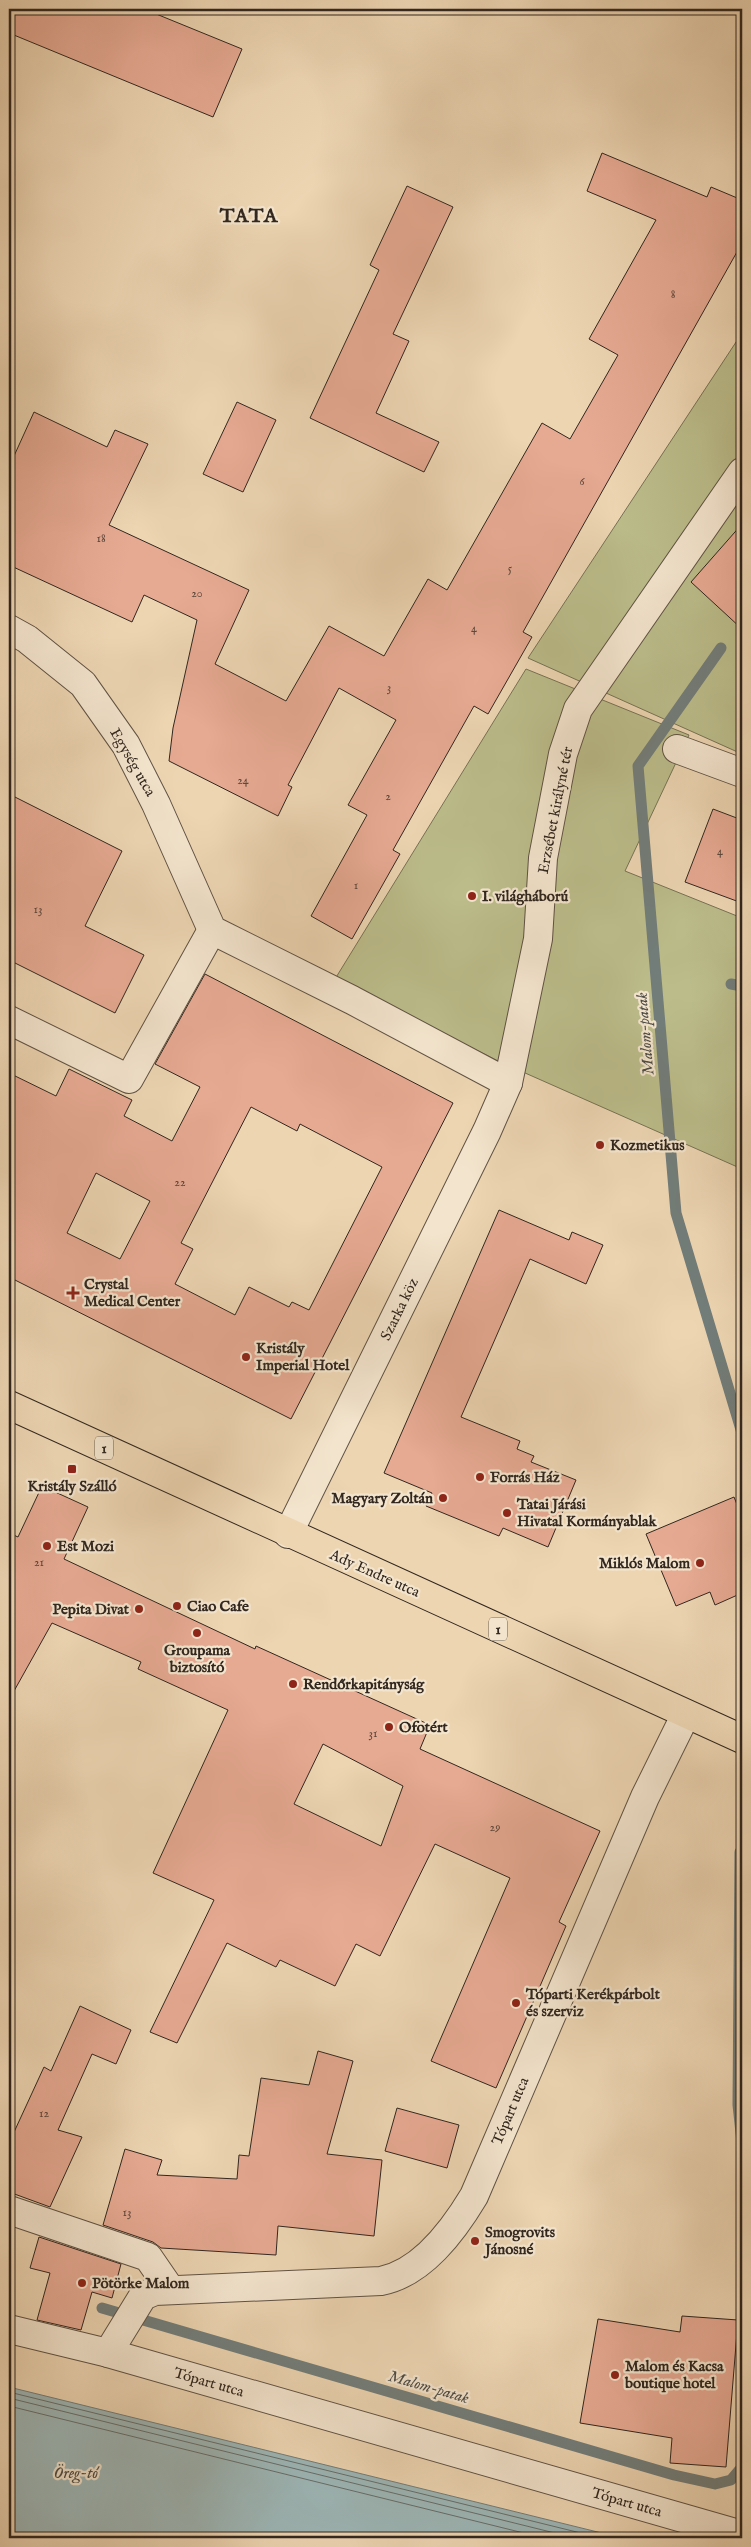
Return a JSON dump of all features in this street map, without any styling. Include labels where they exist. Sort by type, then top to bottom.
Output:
[{"type":"main road","name":"Ady Endre utca","points":[[9,1405],[288,1534],[742,1738]]},
{"type":"street","name":"Erzsébet királyné tér","points":[[508,1083],[538,940],[543,858],[563,754],[578,709],[742,472]]},
{"type":"street","name":"Egység utca","points":[[9,629],[27,639],[83,684],[126,745],[156,804],[212,930]]},
{"type":"street","points":[[677,750],[742,773]]},
{"type":"street","points":[[9,1020],[129,1079],[212,930],[352,1000],[508,1083]]},
{"type":"street","name":"Szarka köz","points":[[288,1534],[487,1131],[508,1083]]},
{"type":"street","name":"Tópart utca","points":[[108,2352],[142,2299],[148,2293],[170,2289],[381,2281],[402,2274],[428,2256],[462,2217],[474,2196],[645,1797],[686,1714]]},
{"type":"street","points":[[9,2210],[148,2257],[170,2289]]},
{"type":"street","name":"Tópart utca","points":[[9,2329],[108,2352],[742,2535]]},
{"type":"green space","points":[[742,333],[742,754],[528,658]]},
{"type":"green space","points":[[526,669],[689,735],[625,871],[742,918],[742,1169],[498,1061],[335,979]]},
{"type":"water","name":"Öreg-tó","points":[[9,2386],[13,2388],[622,2538],[9,2538]]},
{"type":"building","points":[[9,9],[144,9],[242,49],[213,117],[9,33]]},
{"type":"building","points":[[602,153],[707,197],[711,187],[742,200],[742,243],[523,632],[532,637],[488,714],[474,706],[393,850],[400,854],[352,939],[311,916],[367,815],[348,805],[396,720],[339,688],[288,785],[292,787],[278,816],[169,761],[173,728],[197,620],[144,595],[132,622],[9,565],[9,467],[34,412],[107,447],[115,430],[148,444],[109,525],[249,590],[215,664],[286,701],[329,626],[384,656],[428,579],[447,590],[542,423],[570,439],[618,355],[589,339],[656,220],[587,191]]},
{"type":"building","points":[[407,186],[453,207],[393,334],[409,341],[376,413],[439,442],[424,472],[310,418],[379,270],[370,265]]},
{"type":"building","points":[[237,402],[276,420],[243,492],[203,474]]},
{"type":"building","points":[[742,524],[742,629],[691,582]]},
{"type":"building","points":[[9,794],[122,851],[85,926],[144,955],[115,1013],[9,960]]},
{"type":"building","points":[[713,809],[742,820],[742,903],[685,882]]},
{"type":"building","name":"Kristály Imperial Hotel","points":[[205,974],[453,1103],[291,1419],[9,1277],[9,1073],[56,1096],[69,1069],[132,1100],[124,1116],[172,1141],[200,1087],[155,1064]],"holes":[[[251,1107],[297,1131],[300,1124],[382,1167],[309,1310],[292,1302],[289,1307],[249,1287],[235,1315],[175,1284],[193,1249],[181,1243]],[[96,1173],[150,1201],[120,1259],[67,1233]]]},
{"type":"building","points":[[499,1210],[569,1240],[572,1232],[603,1245],[586,1284],[530,1259],[461,1417],[520,1441],[517,1449],[534,1456],[531,1462],[576,1480],[548,1547],[503,1528],[499,1536],[426,1506],[432,1493],[384,1473]]},
{"type":"building","points":[[42,1486],[88,1507],[64,1559],[255,1649],[256,1646],[430,1725],[420,1749],[600,1831],[559,1922],[566,1926],[496,2088],[431,2061],[510,1878],[435,1844],[380,1956],[356,1944],[335,1986],[280,1960],[276,1967],[227,1943],[177,2043],[150,2032],[214,1900],[153,1873],[228,1710],[138,1669],[141,1662],[52,1623],[9,1700],[9,1533],[18,1537]],"holes":[[[323,1744],[403,1786],[381,1846],[294,1804]]]},
{"type":"building","name":"Miklós Malom","points":[[734,1497],[742,1517],[742,1593],[715,1605],[710,1592],[676,1606],[646,1534]]},
{"type":"building","points":[[80,2006],[131,2030],[116,2064],[92,2054],[58,2130],[82,2137],[50,2207],[9,2192],[9,2143],[44,2067],[51,2071]]},
{"type":"building","points":[[318,2051],[353,2061],[327,2154],[382,2160],[374,2236],[278,2226],[276,2255],[161,2248],[153,2242],[103,2225],[125,2149],[162,2160],[157,2175],[237,2179],[239,2155],[249,2156],[261,2078],[309,2085]]},
{"type":"building","points":[[397,2108],[459,2125],[447,2168],[385,2151]]},
{"type":"building","name":"Pötörke Malom","points":[[39,2237],[121,2264],[112,2298],[92,2292],[81,2330],[37,2320],[50,2273],[30,2268]]},
{"type":"building","points":[[682,2316],[738,2320],[726,2467],[670,2463],[672,2438],[580,2423],[598,2319],[680,2332]]},
{"type":"waterway","name":"Malom-patak","points":[[721,648],[638,766],[676,1213],[742,1433]]},
{"type":"waterway","points":[[731,984],[742,986]]},
{"type":"waterway","name":"Malom-patak","points":[[740,1852],[738,2105],[742,2142]]},
{"type":"waterway","name":"Malom-patak","points":[[102,2308],[674,2475],[715,2484],[731,2480],[742,2467]]},
{"type":"place","name":"I. világháború","points":[[472,896]]},
{"type":"place","name":"Kozmetikus","points":[[600,1145]]},
{"type":"place","name":"Crystal Medical Center","points":[[73,1293]]},
{"type":"place","name":"Kristály Imperial Hotel","points":[[246,1357]]},
{"type":"place","name":"Kristály Szálló","points":[[72,1469]]},
{"type":"place","name":"Forrás Ház","points":[[480,1477]]},
{"type":"place","name":"Magyary Zoltán","points":[[443,1498]]},
{"type":"place","name":"Tatai Járási Hivatal Kormányablak","points":[[507,1513]]},
{"type":"place","name":"Est Mozi","points":[[47,1546]]},
{"type":"place","name":"Miklós Malom","points":[[700,1563]]},
{"type":"place","name":"Ciao Cafe","points":[[177,1606]]},
{"type":"place","name":"Pepita Divat","points":[[139,1609]]},
{"type":"place","name":"Groupama biztosító","points":[[197,1633]]},
{"type":"place","name":"Rendőrkapitányság","points":[[293,1684]]},
{"type":"place","name":"Ofotért","points":[[389,1727]]},
{"type":"place","name":"Tóparti Kerékpárbolt és szerviz","points":[[516,2003]]},
{"type":"place","name":"Smogrovits Jánosné","points":[[475,2241]]},
{"type":"place","name":"Pötörke Malom","points":[[82,2283]]},
{"type":"place","name":"Malom és Kacsa boutique hotel","points":[[615,2375]]},
{"type":"district","name":"TATA","points":[[249,215]]}]
